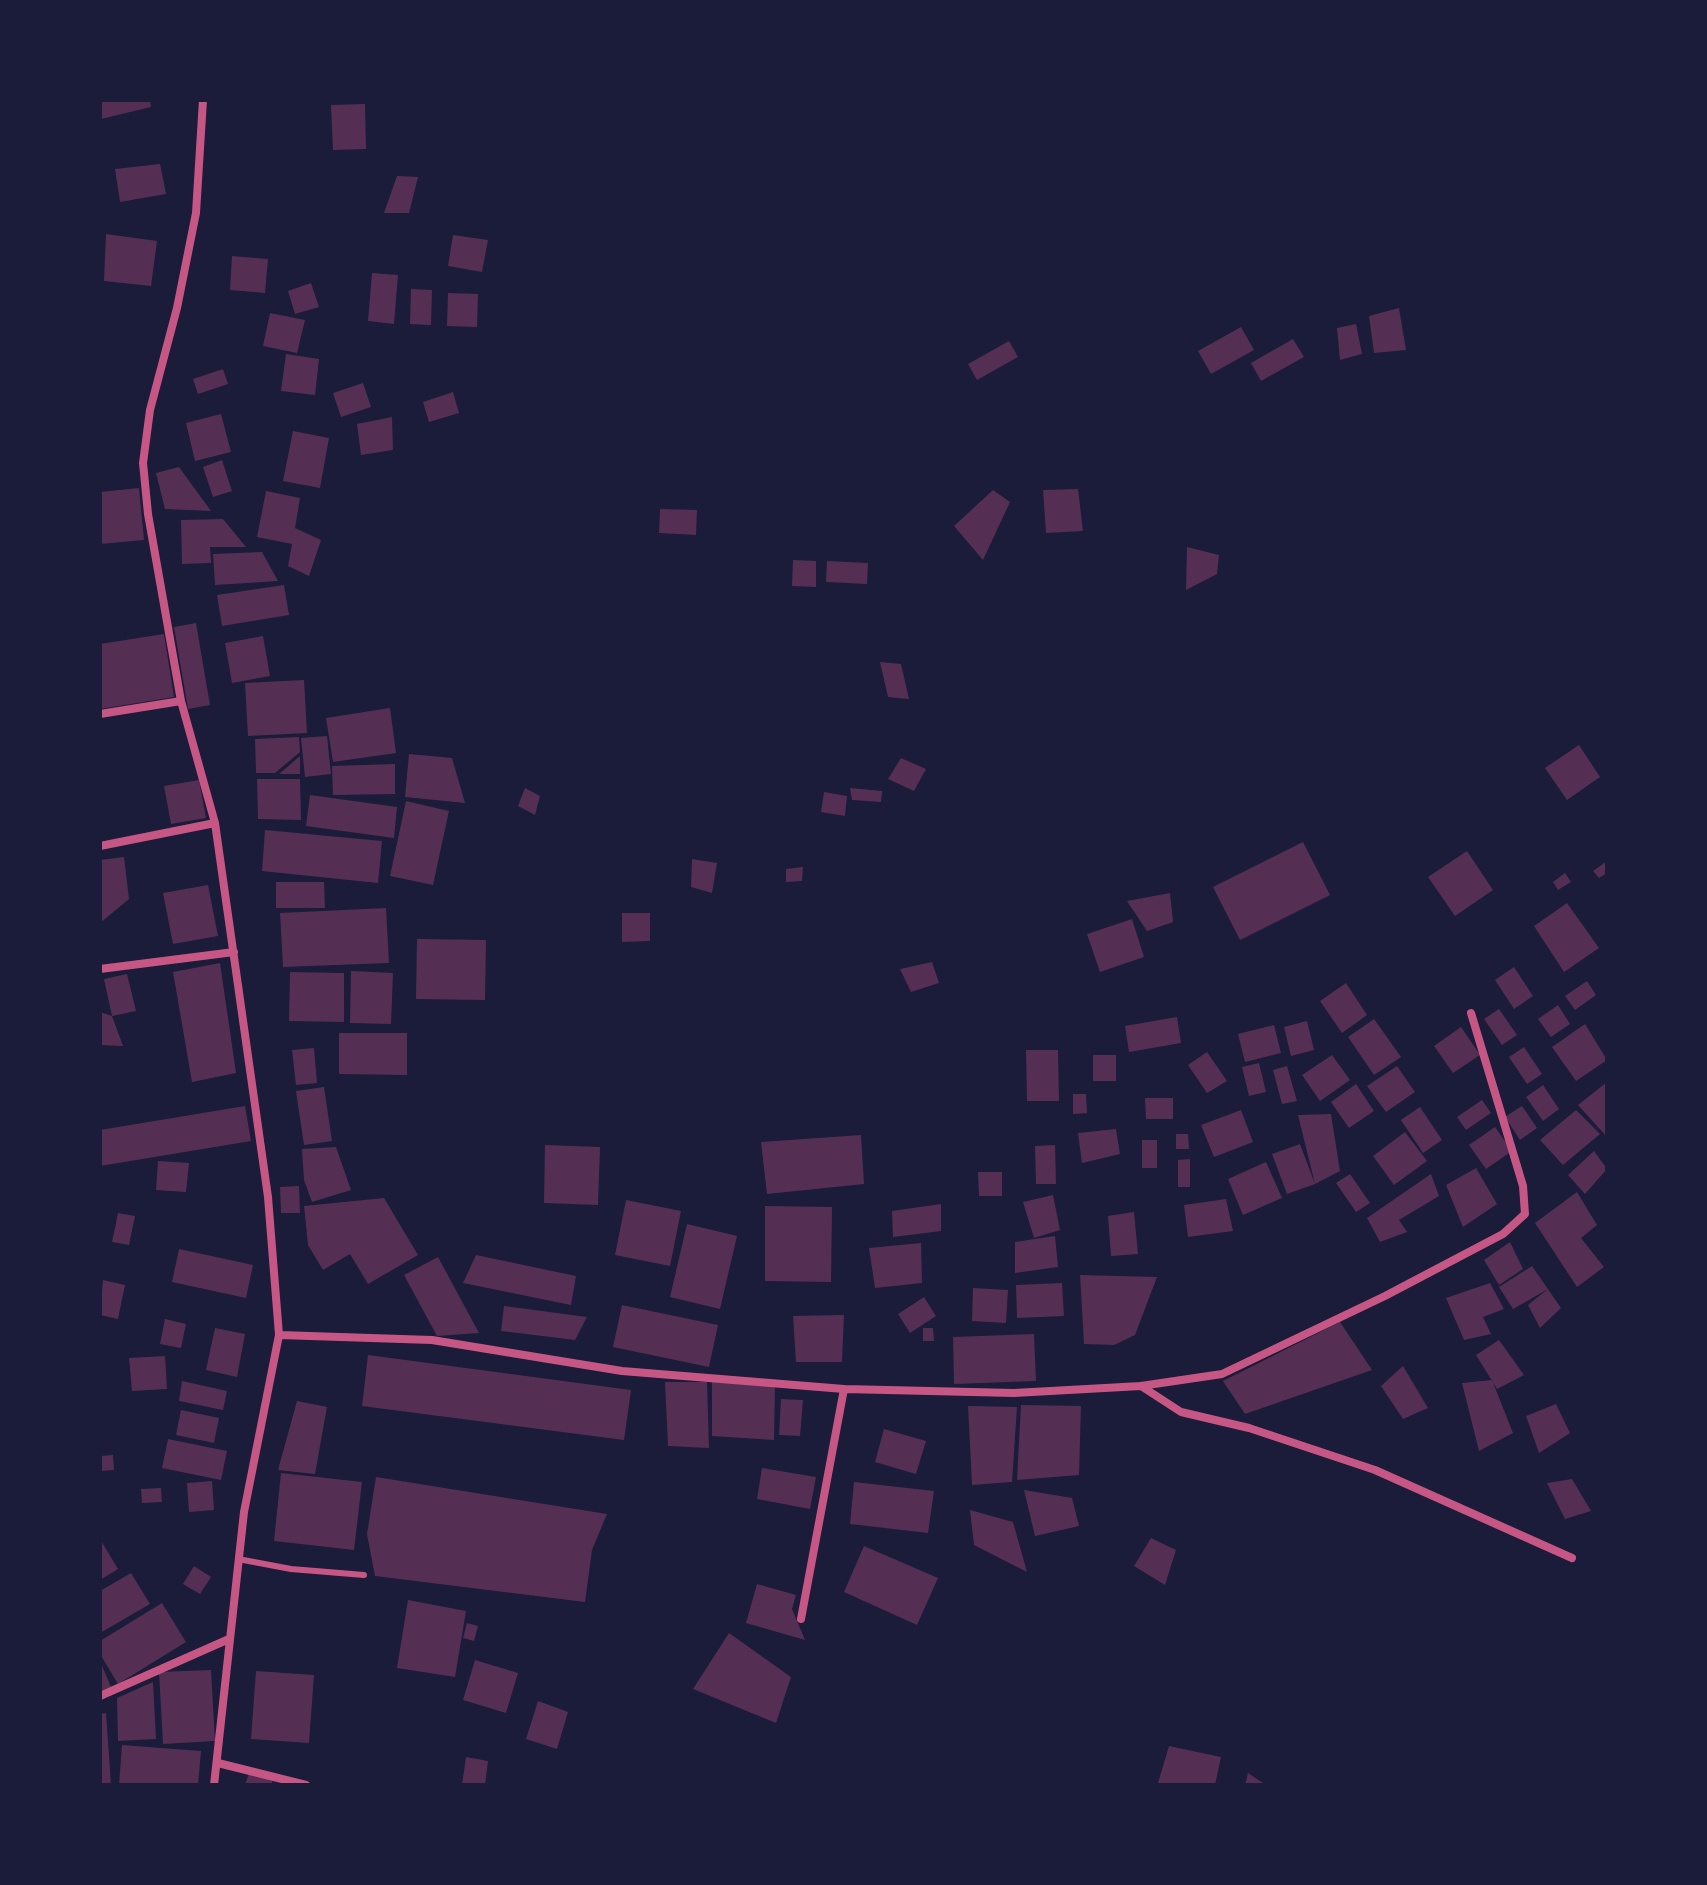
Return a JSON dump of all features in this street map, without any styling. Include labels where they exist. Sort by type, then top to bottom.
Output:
[{"type":"street","points":[[203,100],[196,213],[177,308],[150,410],[143,463],[148,514],[181,701],[215,823],[268,1197],[279,1335],[238,1559],[214,1785]]},
{"type":"street","points":[[100,714],[181,701]]},
{"type":"street","points":[[100,846],[215,823]]},
{"type":"street","points":[[100,969],[234,952]]},
{"type":"street","points":[[279,1335],[432,1340],[622,1371],[844,1389],[1014,1393],[1141,1386],[1222,1374],[1398,1290],[1503,1234],[1525,1214],[1523,1186],[1471,1013]]},
{"type":"street","points":[[1141,1386],[1181,1412],[1249,1428],[1375,1470],[1572,1558]]},
{"type":"street","points":[[801,1619],[844,1389]]},
{"type":"street","points":[[100,1696],[229,1639]]},
{"type":"street","points":[[218,1763],[306,1785]]},
{"type":"lane","points":[[238,1559],[291,1569],[364,1575]]},
{"type":"building","points":[[100,100],[150,100],[151,107],[101,119]]},
{"type":"building","points":[[365,104],[366,149],[333,150],[331,105]]},
{"type":"building","points":[[160,164],[166,194],[120,202],[115,169]]},
{"type":"building","points":[[397,176],[418,177],[409,213],[384,213]]},
{"type":"building","points":[[106,234],[157,241],[151,286],[104,281]]},
{"type":"building","points":[[453,235],[488,240],[482,272],[448,266]]},
{"type":"building","points":[[232,256],[268,259],[265,293],[230,290]]},
{"type":"building","points":[[372,273],[398,275],[394,324],[368,321]]},
{"type":"building","points":[[311,283],[319,307],[295,314],[288,291]]},
{"type":"building","points":[[411,289],[432,290],[431,325],[410,324]]},
{"type":"building","points":[[448,293],[478,294],[477,327],[447,326]]},
{"type":"building","points":[[1399,308],[1406,350],[1374,353],[1369,316]]},
{"type":"building","points":[[270,313],[305,320],[297,353],[263,346]]},
{"type":"building","points":[[1356,324],[1362,354],[1340,360],[1337,328]]},
{"type":"building","points":[[1241,327],[1254,350],[1211,374],[1198,351]]},
{"type":"building","points":[[1293,339],[1304,357],[1261,381],[1251,363]]},
{"type":"building","points":[[1009,341],[1018,357],[977,380],[968,364]]},
{"type":"building","points":[[286,354],[319,359],[315,395],[281,391]]},
{"type":"building","points":[[223,369],[228,384],[198,394],[193,379]]},
{"type":"building","points":[[363,383],[371,407],[341,417],[333,393]]},
{"type":"building","points":[[453,392],[459,413],[429,422],[423,402]]},
{"type":"building","points":[[221,414],[231,452],[195,461],[186,423]]},
{"type":"building","points":[[392,417],[393,450],[361,455],[357,424]]},
{"type":"building","points":[[293,431],[329,438],[320,488],[283,481]]},
{"type":"building","points":[[222,460],[232,491],[213,497],[203,467]]},
{"type":"building","points":[[179,467],[211,511],[165,509],[156,473]]},
{"type":"building","points":[[139,488],[144,540],[100,544],[100,492]]},
{"type":"building","points":[[1078,489],[1083,531],[1046,533],[1043,490]]},
{"type":"building","points":[[993,490],[1010,502],[983,560],[954,526]]},
{"type":"building","points":[[266,491],[300,498],[295,528],[321,540],[309,576],[288,566],[292,544],[257,537]]},
{"type":"building","points":[[660,509],[697,510],[696,535],[659,533]]},
{"type":"building","points":[[223,519],[246,547],[210,547],[211,563],[182,564],[181,520]]},
{"type":"building","points":[[1187,547],[1219,555],[1217,574],[1186,590]]},
{"type":"building","points":[[262,552],[278,581],[215,585],[213,554]]},
{"type":"building","points":[[793,560],[816,561],[816,587],[792,586]]},
{"type":"building","points":[[827,561],[868,563],[867,584],[826,582]]},
{"type":"building","points":[[284,585],[289,615],[222,626],[217,595]]},
{"type":"building","points":[[196,623],[210,705],[188,709],[174,627]]},
{"type":"building","points":[[164,634],[174,697],[100,709],[100,644]]},
{"type":"building","points":[[263,636],[270,676],[232,683],[225,643]]},
{"type":"building","points":[[880,662],[901,664],[909,699],[888,697]]},
{"type":"building","points":[[304,680],[307,733],[248,736],[245,683]]},
{"type":"building","points":[[390,708],[396,753],[333,762],[326,718]]},
{"type":"building","points":[[327,736],[331,774],[305,777],[301,738]]},
{"type":"building","points":[[299,737],[300,752],[275,773],[256,773],[255,739]]},
{"type":"building","points":[[1579,745],[1600,777],[1567,800],[1545,768]]},
{"type":"building","points":[[409,754],[452,758],[465,803],[405,797]]},
{"type":"building","points":[[300,756],[300,774],[279,774]]},
{"type":"building","points":[[901,758],[926,769],[914,791],[888,779]]},
{"type":"building","points":[[395,764],[395,794],[333,795],[332,766]]},
{"type":"building","points":[[257,779],[300,779],[301,820],[258,819]]},
{"type":"building","points":[[199,780],[206,818],[171,824],[164,786]]},
{"type":"building","points":[[525,788],[540,796],[535,815],[518,806]]},
{"type":"building","points":[[850,788],[882,791],[881,802],[852,800]]},
{"type":"building","points":[[824,792],[847,796],[845,816],[821,812]]},
{"type":"building","points":[[310,795],[397,807],[394,838],[306,826]]},
{"type":"building","points":[[406,801],[449,811],[433,885],[390,876]]},
{"type":"building","points":[[265,830],[382,841],[378,883],[262,871]]},
{"type":"building","points":[[1303,842],[1330,895],[1240,940],[1213,887]]},
{"type":"building","points":[[1467,851],[1493,890],[1455,916],[1428,877]]},
{"type":"building","points":[[124,857],[129,899],[100,923],[100,860]]},
{"type":"building","points":[[692,859],[717,863],[712,893],[691,887]]},
{"type":"building","points":[[1607,861],[1607,873],[1599,878],[1593,871]]},
{"type":"building","points":[[803,867],[802,881],[786,882],[786,869]]},
{"type":"building","points":[[1565,873],[1571,882],[1558,890],[1553,882]]},
{"type":"building","points":[[276,882],[324,882],[325,908],[276,908]]},
{"type":"building","points":[[208,885],[218,936],[173,944],[163,893]]},
{"type":"building","points":[[1170,893],[1173,922],[1147,931],[1127,901]]},
{"type":"building","points":[[1567,903],[1599,948],[1564,972],[1534,926]]},
{"type":"building","points":[[386,908],[389,963],[283,967],[280,913]]},
{"type":"building","points":[[622,913],[650,913],[650,941],[622,942]]},
{"type":"building","points":[[1132,919],[1144,957],[1100,972],[1087,934]]},
{"type":"building","points":[[417,939],[486,940],[485,1000],[416,999]]},
{"type":"building","points":[[932,962],[939,983],[911,992],[900,969]]},
{"type":"building","points":[[220,963],[236,1073],[192,1082],[173,972]]},
{"type":"building","points":[[1514,967],[1533,996],[1514,1009],[1495,980]]},
{"type":"building","points":[[351,971],[393,973],[391,1024],[350,1023]]},
{"type":"building","points":[[290,972],[344,973],[344,1022],[289,1021]]},
{"type":"building","points":[[127,974],[136,1011],[112,1016],[104,979]]},
{"type":"building","points":[[1587,981],[1596,995],[1575,1010],[1565,996]]},
{"type":"building","points":[[1346,983],[1367,1015],[1342,1033],[1320,1001]]},
{"type":"building","points":[[1558,1005],[1570,1024],[1551,1037],[1538,1019]]},
{"type":"building","points":[[1499,1009],[1517,1035],[1502,1045],[1484,1019]]},
{"type":"building","points":[[100,1012],[112,1016],[123,1046],[100,1045]]},
{"type":"building","points":[[1177,1017],[1181,1043],[1129,1052],[1125,1026]]},
{"type":"building","points":[[1374,1019],[1401,1057],[1374,1075],[1348,1037]]},
{"type":"building","points":[[1307,1021],[1314,1050],[1291,1056],[1284,1027]]},
{"type":"building","points":[[1585,1024],[1607,1060],[1576,1081],[1552,1047]]},
{"type":"building","points":[[1274,1025],[1281,1053],[1245,1062],[1238,1034]]},
{"type":"building","points":[[1461,1027],[1480,1055],[1453,1073],[1434,1046]]},
{"type":"building","points":[[339,1033],[407,1033],[407,1075],[339,1074]]},
{"type":"building","points":[[1524,1047],[1542,1074],[1527,1084],[1509,1057]]},
{"type":"building","points":[[314,1048],[317,1083],[296,1085],[292,1050]]},
{"type":"building","points":[[1026,1050],[1058,1050],[1059,1101],[1027,1101]]},
{"type":"building","points":[[1207,1052],[1227,1081],[1207,1093],[1188,1065]]},
{"type":"building","points":[[1093,1055],[1116,1055],[1116,1081],[1093,1081]]},
{"type":"building","points":[[1332,1055],[1350,1080],[1320,1101],[1302,1075]]},
{"type":"building","points":[[1259,1063],[1266,1092],[1249,1096],[1242,1067]]},
{"type":"building","points":[[1287,1066],[1297,1101],[1282,1104],[1273,1070]]},
{"type":"building","points":[[1397,1066],[1415,1092],[1386,1112],[1367,1086]]},
{"type":"building","points":[[1607,1082],[1607,1137],[1578,1105]]},
{"type":"building","points":[[1356,1084],[1374,1111],[1349,1128],[1331,1102]]},
{"type":"building","points":[[1543,1085],[1559,1109],[1543,1121],[1526,1097]]},
{"type":"building","points":[[324,1087],[332,1141],[304,1145],[296,1091]]},
{"type":"building","points":[[1073,1094],[1086,1094],[1087,1113],[1073,1114]]},
{"type":"building","points":[[1145,1098],[1173,1098],[1173,1119],[1146,1119]]},
{"type":"building","points":[[1482,1100],[1491,1113],[1466,1130],[1457,1117]]},
{"type":"building","points":[[245,1106],[251,1141],[100,1166],[100,1130]]},
{"type":"building","points":[[1522,1106],[1537,1128],[1520,1140],[1505,1117]]},
{"type":"building","points":[[1420,1107],[1442,1140],[1423,1153],[1401,1120]]},
{"type":"building","points":[[1241,1110],[1253,1142],[1214,1157],[1201,1125]]},
{"type":"building","points":[[1576,1110],[1600,1134],[1563,1165],[1540,1140]]},
{"type":"building","points":[[1331,1114],[1340,1171],[1315,1184],[1298,1115]]},
{"type":"building","points":[[1495,1127],[1512,1151],[1486,1169],[1469,1145]]},
{"type":"building","points":[[1116,1129],[1120,1154],[1082,1163],[1078,1133]]},
{"type":"building","points":[[1405,1132],[1427,1161],[1394,1185],[1373,1156]]},
{"type":"building","points":[[1176,1134],[1188,1134],[1189,1149],[1176,1149]]},
{"type":"building","points":[[861,1135],[864,1184],[767,1194],[761,1142]]},
{"type":"building","points":[[1142,1140],[1157,1140],[1157,1168],[1142,1168]]},
{"type":"building","points":[[1300,1144],[1315,1184],[1287,1194],[1272,1154]]},
{"type":"building","points":[[545,1145],[600,1147],[598,1205],[544,1203]]},
{"type":"building","points":[[1055,1145],[1056,1184],[1036,1184],[1035,1146]]},
{"type":"building","points":[[336,1147],[351,1190],[312,1202],[304,1180],[302,1149]]},
{"type":"building","points":[[1594,1151],[1607,1169],[1585,1194],[1568,1175]]},
{"type":"building","points":[[1190,1159],[1190,1187],[1178,1187],[1178,1160]]},
{"type":"building","points":[[158,1161],[189,1163],[186,1192],[156,1190]]},
{"type":"building","points":[[1266,1162],[1282,1198],[1243,1215],[1228,1179]]},
{"type":"building","points":[[1476,1168],[1497,1204],[1463,1227],[1446,1185]]},
{"type":"building","points":[[978,1172],[1002,1172],[1002,1196],[979,1196]]},
{"type":"building","points":[[1350,1174],[1370,1203],[1356,1212],[1336,1183]]},
{"type":"building","points":[[1431,1174],[1439,1196],[1399,1220],[1407,1232],[1380,1242],[1367,1218]]},
{"type":"building","points":[[299,1186],[300,1213],[281,1213],[280,1187]]},
{"type":"building","points":[[1577,1192],[1597,1225],[1581,1238],[1604,1267],[1577,1287],[1535,1223]]},
{"type":"building","points":[[1053,1195],[1060,1230],[1034,1238],[1023,1202]]},
{"type":"building","points":[[384,1198],[418,1255],[368,1284],[350,1254],[323,1270],[308,1245],[304,1206]]},
{"type":"building","points":[[1226,1199],[1233,1231],[1188,1237],[1184,1205]]},
{"type":"building","points":[[626,1200],[681,1211],[670,1266],[615,1255]]},
{"type":"building","points":[[941,1204],[941,1231],[893,1237],[892,1211]]},
{"type":"building","points":[[765,1206],[832,1207],[831,1282],[765,1281]]},
{"type":"building","points":[[1134,1212],[1138,1254],[1111,1256],[1108,1216]]},
{"type":"building","points":[[118,1213],[135,1216],[129,1245],[112,1242]]},
{"type":"building","points":[[687,1224],[737,1236],[720,1309],[670,1297]]},
{"type":"building","points":[[1055,1236],[1058,1267],[1015,1273],[1015,1242]]},
{"type":"building","points":[[1510,1242],[1523,1269],[1499,1285],[1484,1260]]},
{"type":"building","points":[[921,1243],[922,1283],[875,1288],[869,1248]]},
{"type":"building","points":[[179,1249],[253,1265],[246,1298],[172,1282]]},
{"type":"building","points":[[476,1255],[576,1276],[571,1305],[463,1283]]},
{"type":"building","points":[[438,1257],[479,1333],[437,1336],[404,1275]]},
{"type":"building","points":[[1532,1266],[1548,1289],[1513,1309],[1499,1287]]},
{"type":"building","points":[[1080,1275],[1157,1277],[1135,1335],[1114,1345],[1084,1344]]},
{"type":"building","points":[[103,1280],[125,1285],[118,1319],[100,1315]]},
{"type":"building","points":[[1062,1283],[1064,1316],[1017,1318],[1016,1285]]},
{"type":"building","points":[[1490,1283],[1504,1309],[1483,1317],[1491,1334],[1464,1340],[1446,1298]]},
{"type":"building","points":[[973,1288],[1008,1290],[1006,1323],[972,1321]]},
{"type":"building","points":[[1548,1289],[1561,1308],[1540,1328],[1528,1305]]},
{"type":"building","points":[[924,1297],[936,1316],[910,1333],[898,1314]]},
{"type":"building","points":[[622,1305],[718,1325],[709,1367],[613,1347]]},
{"type":"building","points":[[504,1306],[587,1317],[575,1340],[501,1331]]},
{"type":"building","points":[[844,1315],[842,1362],[796,1362],[793,1316]]},
{"type":"building","points":[[165,1319],[186,1324],[181,1348],[160,1344]]},
{"type":"building","points":[[1340,1322],[1372,1370],[1245,1414],[1223,1381]]},
{"type":"building","points":[[215,1328],[245,1334],[237,1377],[206,1370]]},
{"type":"building","points":[[923,1328],[933,1328],[934,1341],[923,1341]]},
{"type":"building","points":[[1034,1334],[1036,1381],[954,1384],[953,1337]]},
{"type":"building","points":[[1499,1340],[1524,1375],[1497,1389],[1476,1355]]},
{"type":"building","points":[[368,1355],[631,1390],[624,1440],[362,1406]]},
{"type":"building","points":[[165,1356],[167,1389],[132,1391],[129,1358]]},
{"type":"building","points":[[1403,1366],[1428,1408],[1403,1419],[1381,1386]]},
{"type":"building","points":[[1492,1380],[1513,1433],[1479,1451],[1462,1383]]},
{"type":"building","points":[[182,1381],[227,1391],[223,1410],[179,1401]]},
{"type":"building","points":[[712,1381],[775,1385],[774,1440],[712,1436]]},
{"type":"building","points":[[665,1382],[707,1382],[709,1448],[668,1446]]},
{"type":"building","points":[[781,1399],[803,1400],[800,1436],[779,1435]]},
{"type":"building","points":[[297,1401],[327,1407],[315,1474],[278,1470]]},
{"type":"building","points":[[1556,1404],[1570,1433],[1539,1453],[1526,1416]]},
{"type":"building","points":[[1021,1405],[1081,1406],[1079,1475],[1017,1480]]},
{"type":"building","points":[[968,1406],[1017,1407],[1012,1482],[972,1485]]},
{"type":"building","points":[[181,1410],[219,1418],[214,1443],[176,1435]]},
{"type":"building","points":[[884,1429],[926,1441],[916,1474],[875,1462]]},
{"type":"building","points":[[168,1439],[227,1451],[221,1480],[162,1468]]},
{"type":"building","points":[[113,1455],[114,1470],[100,1471],[100,1456]]},
{"type":"building","points":[[762,1468],[816,1477],[810,1509],[757,1499]]},
{"type":"building","points":[[281,1473],[362,1482],[354,1550],[274,1541]]},
{"type":"building","points":[[376,1477],[607,1514],[592,1550],[585,1602],[375,1576],[367,1534]]},
{"type":"building","points":[[1572,1479],[1591,1511],[1565,1519],[1547,1483]]},
{"type":"building","points":[[212,1481],[214,1510],[189,1512],[187,1483]]},
{"type":"building","points":[[854,1482],[934,1491],[928,1533],[850,1524]]},
{"type":"building","points":[[161,1488],[162,1502],[142,1503],[141,1489]]},
{"type":"building","points":[[1024,1490],[1072,1498],[1079,1526],[1035,1536]]},
{"type":"building","points":[[970,1510],[1013,1522],[1027,1572],[974,1545]]},
{"type":"building","points":[[1151,1538],[1176,1550],[1165,1585],[1134,1566]]},
{"type":"building","points":[[100,1539],[118,1569],[100,1580]]},
{"type":"building","points":[[864,1546],[938,1578],[917,1625],[844,1592]]},
{"type":"building","points":[[194,1566],[211,1577],[200,1594],[183,1584]]},
{"type":"building","points":[[131,1573],[150,1604],[100,1633],[100,1591]]},
{"type":"building","points":[[757,1584],[796,1595],[792,1609],[805,1640],[746,1623]]},
{"type":"building","points":[[408,1600],[466,1611],[455,1677],[397,1668]]},
{"type":"building","points":[[162,1603],[186,1642],[118,1684],[100,1654],[100,1641]]},
{"type":"building","points":[[467,1623],[478,1626],[474,1641],[463,1638]]},
{"type":"building","points":[[729,1633],[791,1677],[776,1723],[693,1689]]},
{"type":"building","points":[[475,1660],[518,1673],[506,1713],[463,1700]]},
{"type":"building","points":[[100,1661],[111,1687],[100,1691]]},
{"type":"building","points":[[211,1670],[215,1741],[163,1744],[159,1672]]},
{"type":"building","points":[[256,1671],[314,1675],[309,1743],[251,1739]]},
{"type":"building","points":[[153,1682],[156,1739],[118,1741],[117,1698]]},
{"type":"building","points":[[538,1701],[568,1712],[557,1749],[526,1739]]},
{"type":"building","points":[[106,1713],[111,1785],[100,1785],[100,1714]]},
{"type":"building","points":[[122,1745],[201,1751],[198,1785],[119,1785]]},
{"type":"building","points":[[1169,1746],[1221,1757],[1215,1785],[1158,1783]]},
{"type":"building","points":[[466,1757],[488,1761],[485,1785],[462,1785]]},
{"type":"building","points":[[249,1773],[273,1780],[271,1785],[245,1785]]},
{"type":"building","points":[[1248,1773],[1266,1785],[1245,1785]]}]
